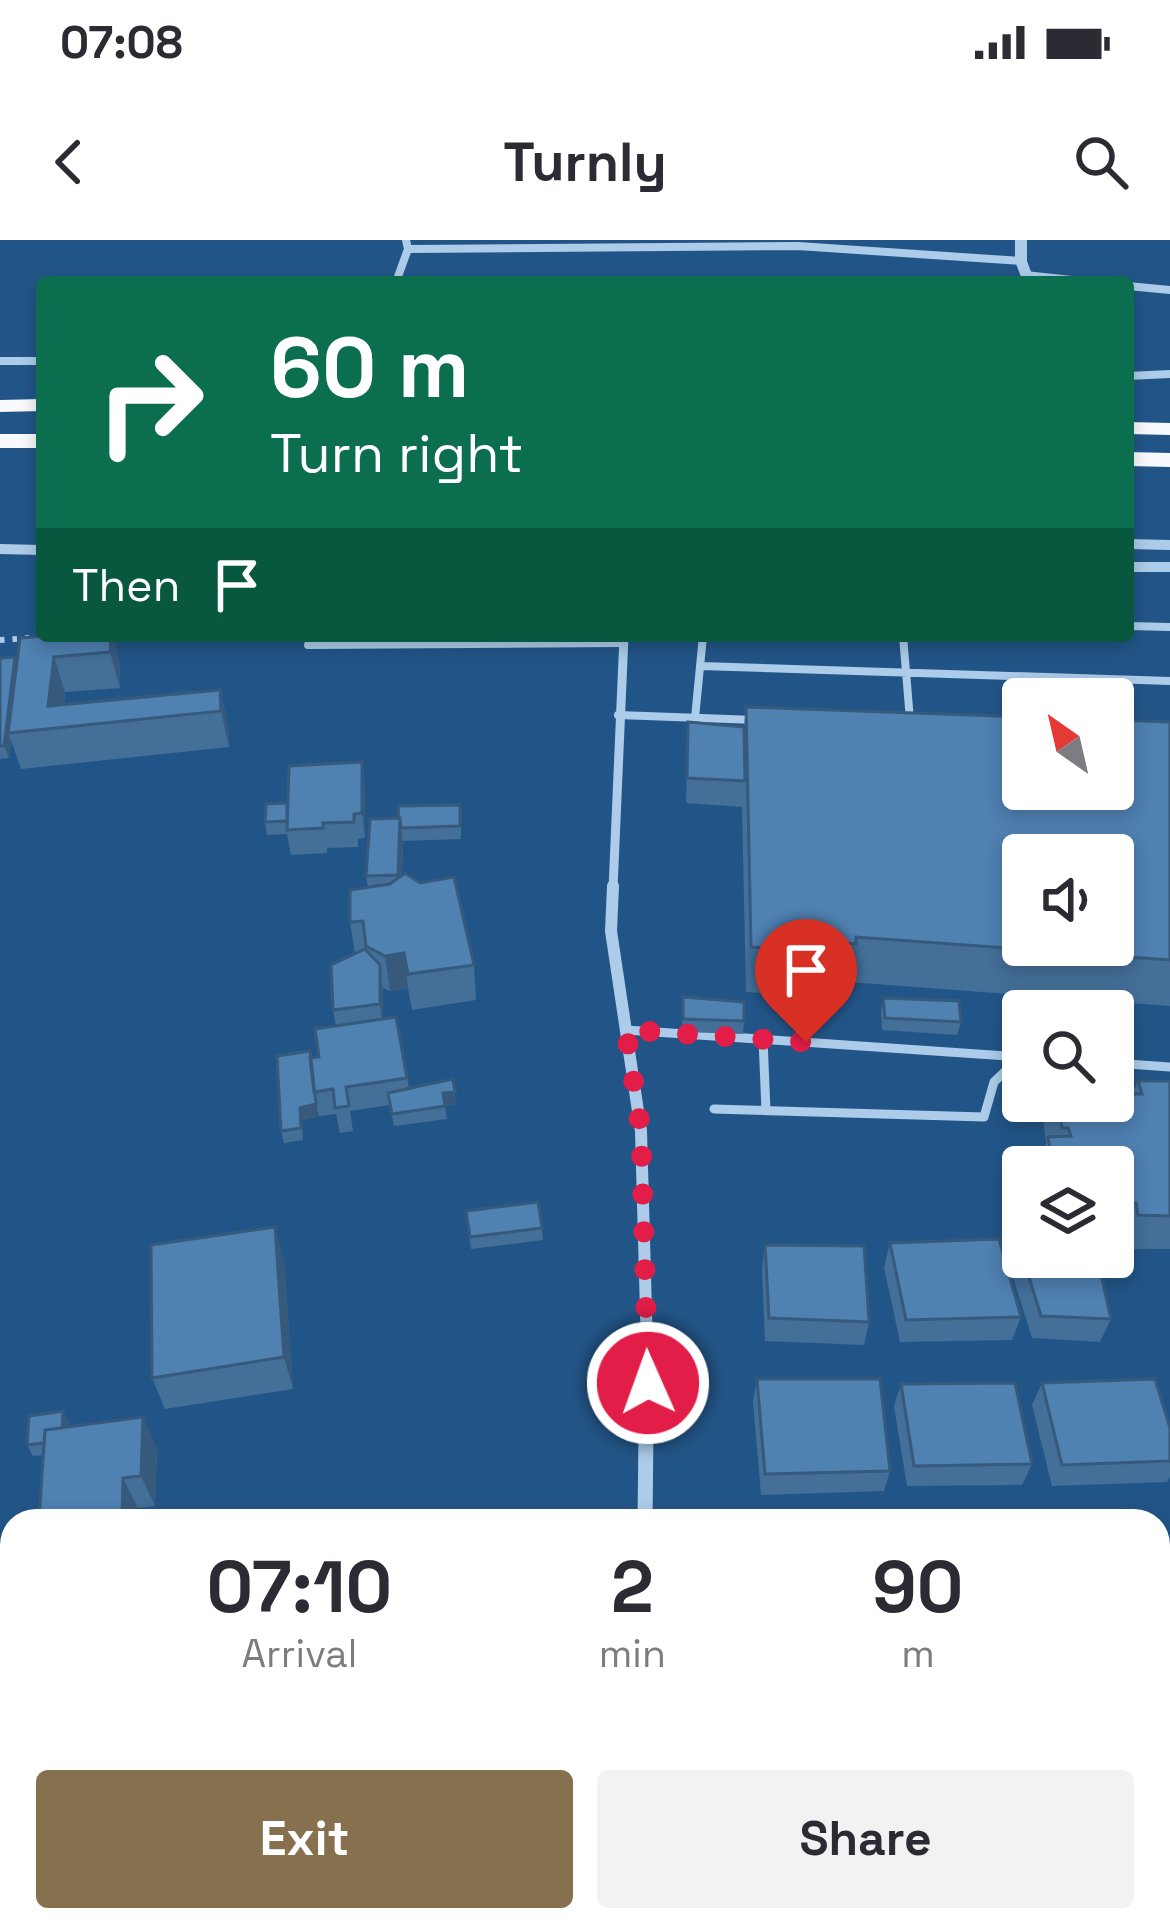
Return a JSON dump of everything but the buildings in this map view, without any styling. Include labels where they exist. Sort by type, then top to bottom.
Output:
[{"type":"highway","points":[[0,403],[36,403]]},
{"type":"highway","points":[[1134,408],[1170,409]]},
{"type":"highway","points":[[1134,428],[1170,429]]},
{"type":"highway","points":[[0,441],[36,440]]},
{"type":"highway","points":[[1134,459],[1170,460]]},
{"type":"street","points":[[398,276],[407,245],[798,246],[1025,273],[1021,240]]},
{"type":"street","points":[[1134,287],[1170,290]]},
{"type":"street","points":[[0,361],[36,361]]},
{"type":"street","points":[[1134,376],[1170,376]]},
{"type":"street","points":[[1134,544],[1170,545]]},
{"type":"street","points":[[0,549],[36,550]]},
{"type":"street","points":[[1134,567],[1170,567]]},
{"type":"street","points":[[1134,576],[1170,577]]},
{"type":"street","points":[[624,642],[611,931],[641,1131],[648,1383],[645,1509]]},
{"type":"lane","points":[[1134,626],[1168,627],[1170,639]]},
{"type":"lane","points":[[308,646],[519,642]]},
{"type":"lane","points":[[695,718],[703,642]]},
{"type":"lane","points":[[903,642],[910,726]]},
{"type":"lane","points":[[701,666],[1170,681]]},
{"type":"lane","points":[[618,716],[766,721]]},
{"type":"lane","points":[[626,1030],[1002,1056]]},
{"type":"lane","points":[[764,1040],[766,1111]]},
{"type":"lane","points":[[1134,1065],[1170,1067]]},
{"type":"lane","points":[[714,1109],[984,1117],[988,1089],[1002,1069]]},
{"type":"path","points":[[0,640],[36,638]]},
{"type":"route","points":[[648,1383],[641,1131],[626,1030],[806,1042]]}]
